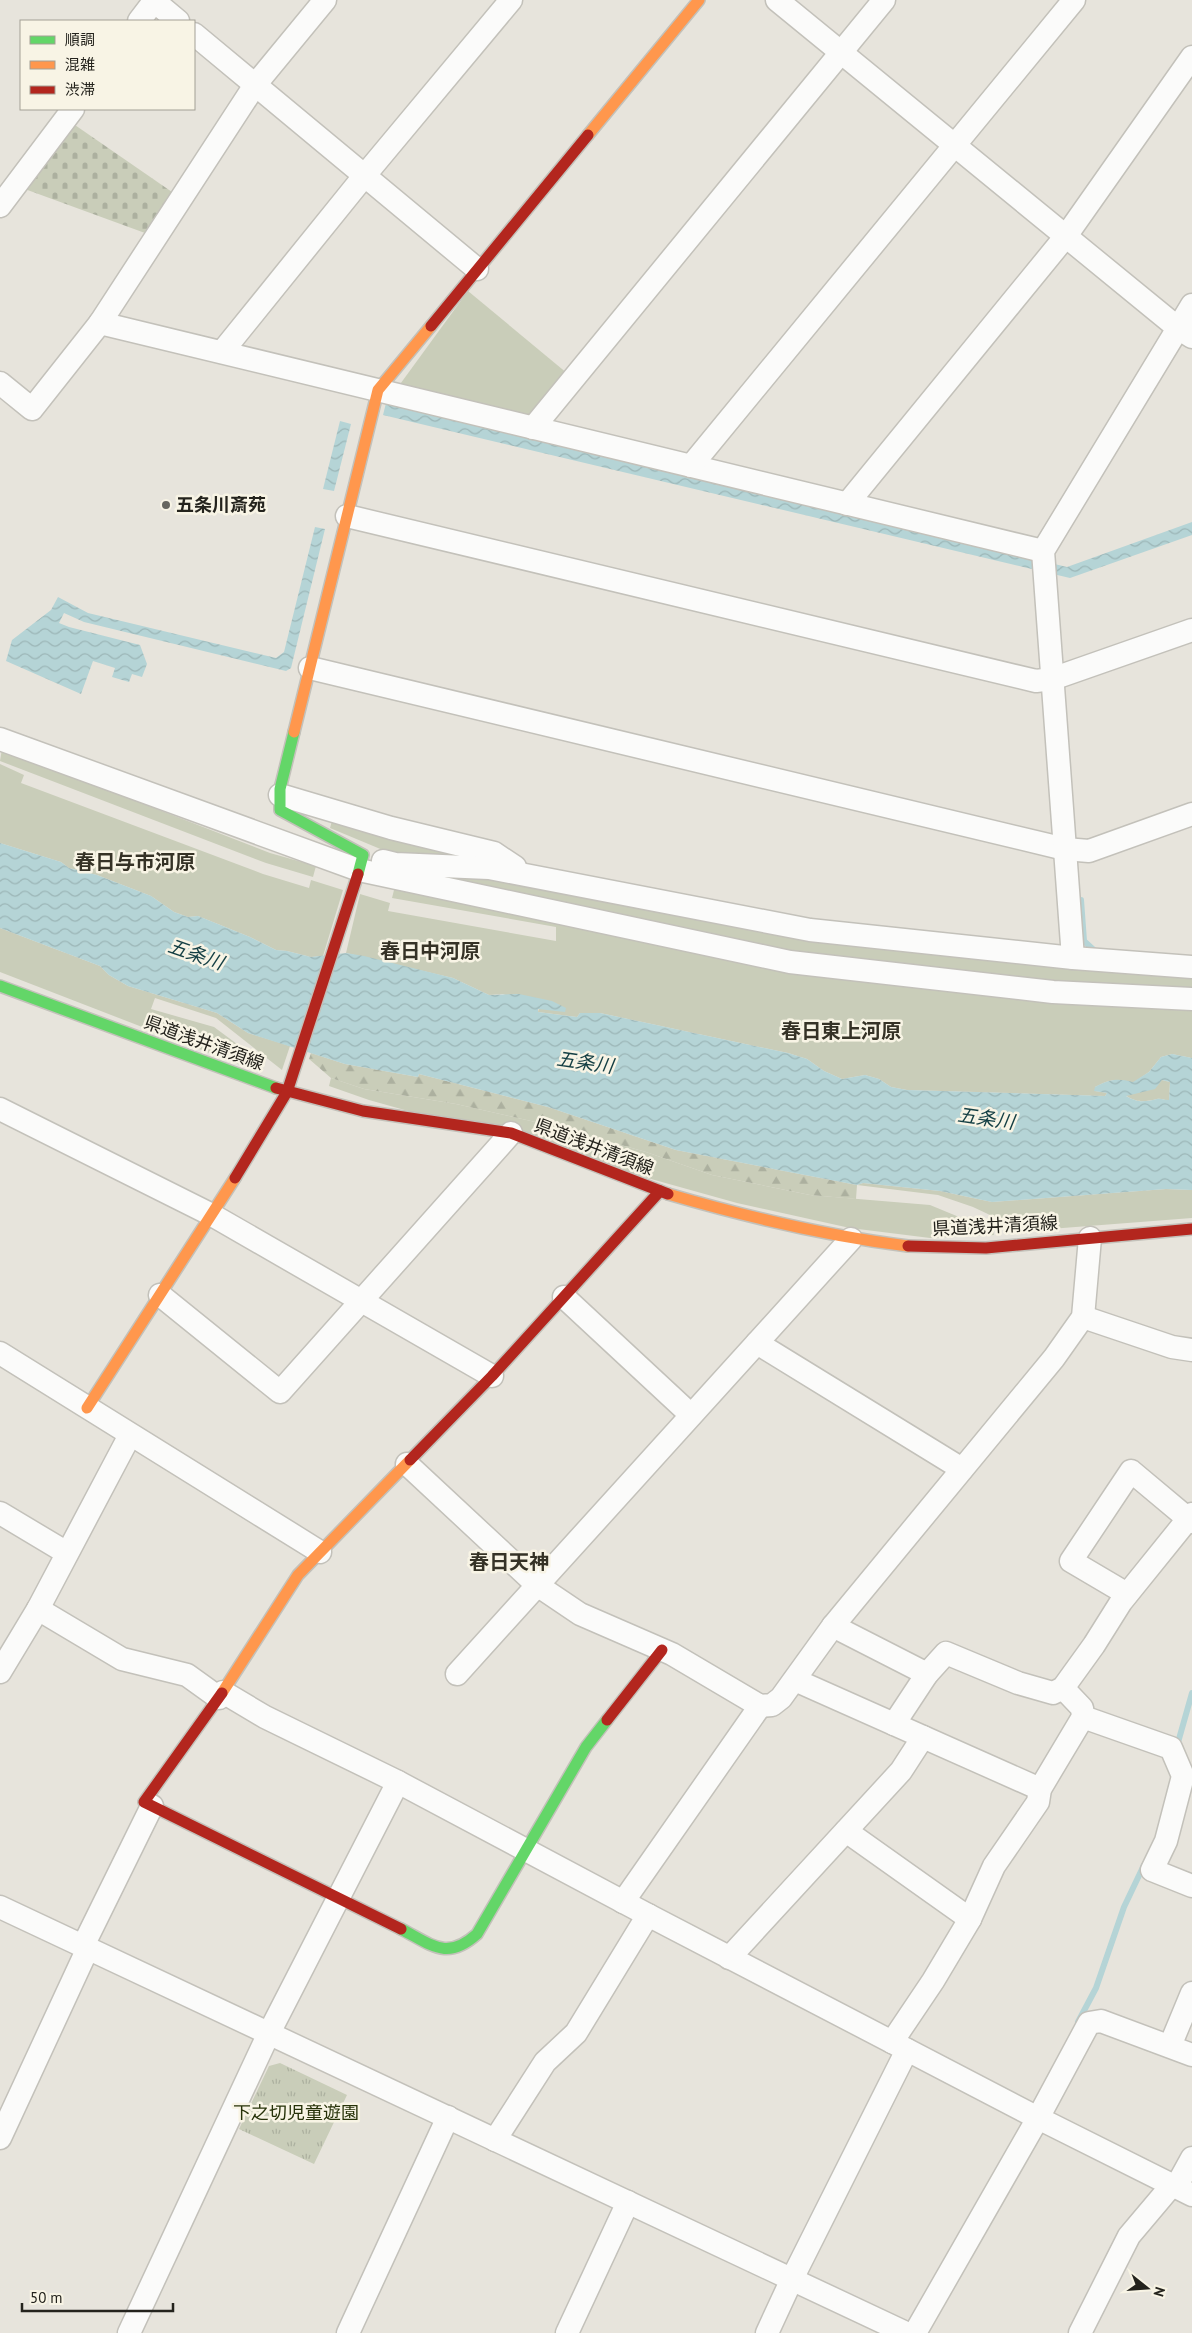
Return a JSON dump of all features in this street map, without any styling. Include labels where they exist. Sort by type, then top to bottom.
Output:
[{"type":"street","points":[[139,20],[154,0],[177,20]]},
{"type":"street","points":[[0,383],[32,409],[100,322],[255,85],[325,0]]},
{"type":"street","points":[[222,352],[365,175],[511,0]]},
{"type":"street","points":[[699,0],[378,390],[280,795],[280,810],[359,868],[395,864],[489,868],[810,930],[1073,958],[1192,967]]},
{"type":"street","points":[[777,0],[1185,333]]},
{"type":"street","points":[[533,428],[884,0]]},
{"type":"street","points":[[691,466],[1074,0]]},
{"type":"street","points":[[195,35],[477,268]]},
{"type":"street","points":[[847,504],[1066,236],[1192,57]]},
{"type":"street","points":[[0,206],[72,110]]},
{"type":"street","points":[[1073,958],[1044,563],[1185,333],[1192,304]]},
{"type":"street","points":[[100,322],[847,504],[1044,563]]},
{"type":"street","points":[[347,516],[1036,681],[1052,679],[1192,630]]},
{"type":"street","points":[[310,668],[1065,849],[1089,851],[1192,814]]},
{"type":"street","points":[[0,739],[359,868],[790,962],[1053,992],[1192,999]]},
{"type":"street","points":[[280,795],[391,828],[494,853],[530,877]]},
{"type":"street","points":[[87,1408],[212,1215],[287,1092],[359,868]]},
{"type":"street","name":"県道浅井清須線","points":[[0,986],[287,1092],[363,1111],[511,1134],[660,1191],[716,1208],[851,1239],[921,1247],[986,1248],[1192,1229]]},
{"type":"street","points":[[0,1109],[212,1215],[492,1376]]},
{"type":"street","points":[[160,1295],[280,1392],[511,1134]]},
{"type":"street","points":[[660,1191],[492,1376],[298,1575],[221,1695],[144,1802],[443,1950],[464,1946],[477,1934],[586,1747],[662,1650]]},
{"type":"street","points":[[407,1464],[537,1585],[580,1614],[672,1654],[760,1706],[772,1705],[781,1698],[833,1626],[1054,1358],[1083,1317],[1090,1238]]},
{"type":"street","points":[[457,1674],[851,1239]]},
{"type":"street","points":[[564,1297],[691,1415]]},
{"type":"street","points":[[1083,1317],[1172,1348],[1192,1350]]},
{"type":"street","points":[[757,1343],[962,1469]]},
{"type":"street","points":[[0,1353],[320,1552]]},
{"type":"street","points":[[0,1672],[38,1609],[130,1434]]},
{"type":"street","points":[[894,1724],[927,1674],[946,1653],[1018,1683],[1053,1693],[1063,1688],[1127,1594],[1191,1519],[1131,1471],[1071,1561],[1127,1594]]},
{"type":"street","points":[[0,1513],[68,1553]]},
{"type":"street","points":[[38,1609],[122,1659],[187,1675],[221,1695],[398,1782],[729,1958],[1038,2118],[1180,2189]]},
{"type":"street","points":[[833,1626],[927,1674]]},
{"type":"street","points":[[795,1680],[1040,1790]]},
{"type":"street","points":[[767,2333],[899,2046],[933,1981],[970,1919],[994,1866],[1038,1802],[1040,1790],[1083,1717],[1082,1708],[1063,1688]]},
{"type":"street","points":[[623,1902],[760,1706]]},
{"type":"street","points":[[1083,1717],[1171,1748],[1187,1777],[1166,1840],[1152,1870],[1192,1886]]},
{"type":"street","points":[[729,1958],[901,1772],[923,1737]]},
{"type":"street","points":[[130,2333],[269,2033],[398,1782]]},
{"type":"street","points":[[0,2138],[152,1806]]},
{"type":"street","points":[[846,1831],[970,1919]]},
{"type":"street","points":[[0,1907],[906,2333]]},
{"type":"street","points":[[496,2140],[545,2062],[576,2033],[648,1915]]},
{"type":"street","points":[[1170,2046],[1192,1992]]},
{"type":"street","points":[[915,2333],[1038,2118],[1089,2023],[1101,2021],[1192,2055]]},
{"type":"street","points":[[348,2333],[448,2117]]},
{"type":"street","points":[[1080,2333],[1129,2236],[1180,2189],[1192,2158]]},
{"type":"street","points":[[567,2333],[628,2202]]},
{"type":"green space","points":[[72,123],[172,192],[145,233],[22,188]]},
{"type":"green space","points":[[468,291],[568,374],[527,417],[398,387]]},
{"type":"green space","points":[[2,749],[270,853],[316,866],[313,877],[266,863],[0,761]]},
{"type":"green space","points":[[0,764],[24,775],[21,783],[263,874],[309,888],[311,880],[343,890],[323,956],[311,957],[276,950],[250,937],[198,916],[188,917],[174,912],[151,896],[97,875],[69,868],[61,862],[0,843]]},
{"type":"green space","points":[[332,821],[478,860],[390,853],[330,828]]},
{"type":"green space","points":[[487,876],[1192,975],[1192,993],[1047,985],[844,963],[416,877]]},
{"type":"green space","points":[[395,886],[639,935],[1192,1005],[1192,1058],[1172,1054],[1161,1057],[1149,1072],[1133,1083],[1113,1080],[1095,1087],[1095,1091],[1107,1093],[1105,1096],[907,1090],[891,1087],[879,1079],[865,1075],[842,1079],[824,1071],[807,1059],[788,1053],[600,1013],[580,1013],[577,1017],[538,1012],[539,1008],[503,994],[489,995],[453,978],[346,953],[360,894],[390,903],[388,911],[556,941],[556,927],[392,898]]},
{"type":"green space","points":[[0,928],[100,966],[109,975],[128,986],[217,1013],[248,1033],[290,1046],[282,1070],[216,1018],[155,998],[151,1009],[214,1027],[237,1044],[260,1067],[243,1066],[0,972]]},
{"type":"green space","points":[[311,1053],[345,1064],[418,1077],[419,1074],[548,1107],[676,1150],[857,1185],[856,1199],[810,1195],[712,1175],[646,1152],[557,1127],[456,1104],[364,1089],[331,1078],[309,1059]]},
{"type":"green space","points":[[331,1078],[364,1089],[456,1104],[557,1127],[646,1152],[712,1175],[810,1195],[930,1205],[993,1231],[994,1235],[930,1238],[850,1228],[737,1203],[369,1100],[329,1086]]},
{"type":"green space","points":[[1162,1080],[1170,1082],[1169,1101],[1160,1099],[1141,1101],[1125,1095]]},
{"type":"green space","points":[[863,1183],[940,1191],[992,1202],[1166,1189],[1192,1190],[1192,1218],[1024,1231],[973,1207],[938,1195],[857,1185]]},
{"type":"green space","name":"下之切児童遊園","points":[[280,2063],[347,2095],[314,2164],[239,2129],[269,2066]]},
{"type":"water","points":[[386,403],[1067,567],[1192,522],[1192,535],[1070,578],[383,415]]},
{"type":"water","points":[[340,421],[351,424],[334,491],[323,489]]},
{"type":"water","points":[[315,527],[325,529],[291,668],[286,671],[84,622],[64,613],[59,623],[140,645],[147,664],[142,677],[132,674],[129,682],[112,677],[115,668],[93,661],[81,694],[6,661],[12,640],[51,610],[58,597],[88,613],[276,658],[284,652]]},
{"type":"water","name":"五条川","points":[[0,843],[61,862],[69,868],[97,875],[151,896],[174,912],[188,917],[198,916],[250,937],[276,950],[311,957],[346,953],[364,956],[453,978],[489,995],[519,994],[552,1001],[566,1008],[565,1012],[538,1009],[538,1012],[577,1017],[580,1013],[600,1013],[788,1053],[807,1059],[824,1071],[842,1079],[865,1075],[879,1079],[891,1087],[907,1090],[1105,1096],[1107,1093],[1094,1091],[1095,1087],[1114,1080],[1133,1082],[1149,1072],[1161,1057],[1172,1054],[1192,1058],[1192,1190],[1166,1189],[992,1202],[940,1191],[863,1183],[857,1185],[676,1150],[548,1107],[419,1074],[418,1077],[345,1064],[248,1033],[217,1013],[128,986],[109,975],[100,966],[0,928]],"holes":[[[1162,1080],[1170,1082],[1169,1100],[1141,1101],[1126,1096],[1155,1089]]]},
{"type":"waterway","points":[[1081,900],[1084,941],[1096,952]]},
{"type":"waterway","points":[[1177,1746],[1192,1693]]},
{"type":"waterway","points":[[1078,2022],[1096,1988],[1124,1907],[1144,1865]]},
{"type":"traffic: fast","points":[[294,732],[280,789],[280,810],[363,855],[358,874]]},
{"type":"traffic: fast","points":[[0,986],[276,1088]]},
{"type":"traffic: fast","points":[[401,1929],[431,1945],[448,1949],[457,1947],[477,1934],[586,1747],[607,1720]]},
{"type":"traffic: slow","points":[[588,135],[699,0]]},
{"type":"traffic: slow","points":[[294,732],[378,390],[431,326]]},
{"type":"traffic: slow","points":[[87,1408],[235,1178]]},
{"type":"traffic: slow","points":[[668,1194],[787,1225],[847,1237],[908,1246]]},
{"type":"traffic: slow","points":[[222,1693],[298,1575],[410,1460]]},
{"type":"traffic: jam","points":[[431,326],[588,135]]},
{"type":"traffic: jam","points":[[235,1178],[287,1092],[358,874]]},
{"type":"traffic: jam","points":[[276,1088],[363,1111],[511,1133],[668,1194]]},
{"type":"traffic: jam","points":[[410,1460],[492,1376],[660,1191]]},
{"type":"traffic: jam","points":[[908,1246],[986,1248],[1192,1229]]},
{"type":"traffic: jam","points":[[607,1720],[662,1650]]},
{"type":"traffic: jam","points":[[222,1693],[144,1802],[401,1929]]},
{"type":"place","name":"五条川斎苑","points":[[166,505]]},
{"type":"district","name":"春日与市河原","points":[[135,862]]},
{"type":"district","name":"春日中河原","points":[[430,951]]},
{"type":"district","name":"春日東上河原","points":[[841,1031]]},
{"type":"district","name":"春日天神","points":[[509,1562]]}]
